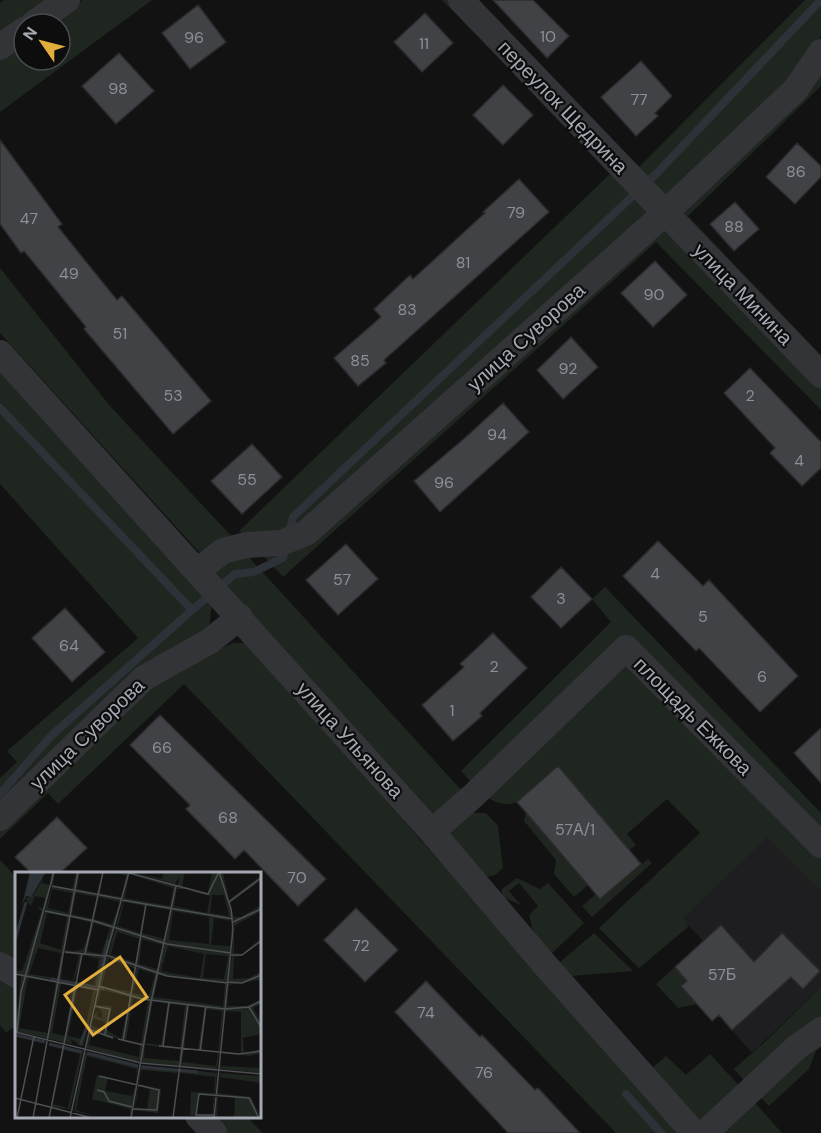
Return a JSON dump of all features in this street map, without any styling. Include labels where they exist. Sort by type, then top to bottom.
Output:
[{"type":"street","points":[[50,12],[67,0]]},
{"type":"street","name":"переулок Щедрина","points":[[461,0],[664,214]]},
{"type":"street","name":"улица Суворова","points":[[198,570],[223,551],[246,545],[281,543],[306,533],[664,214],[796,89],[821,52]]},
{"type":"street","name":"улица Минина","points":[[664,214],[821,375]]},
{"type":"street","name":"улица Ульянова","points":[[0,353],[432,832],[546,966],[694,1133]]},
{"type":"street","name":"улица Суворова","points":[[0,818],[144,678],[210,641],[240,617]]},
{"type":"street","name":"площадь Ежкова","points":[[432,832],[474,795],[626,648],[821,845]]},
{"type":"street","points":[[0,965],[15,974]]},
{"type":"street","points":[[705,1133],[797,1047],[821,1030]]},
{"type":"street","points":[[200,1118],[214,1133]]},
{"type":"shaded area","points":[[4,0],[52,0],[35,12],[12,12],[12,28],[0,37],[0,3]]},
{"type":"shaded area","points":[[82,0],[152,0],[72,59],[72,12],[65,12]]},
{"type":"shaded area","points":[[442,0],[455,0],[653,212],[303,526],[247,537],[239,531],[612,172]]},
{"type":"shaded area","points":[[805,0],[821,0],[821,36],[792,83],[667,200],[638,168]]},
{"type":"shaded area","points":[[12,50],[12,72],[54,72],[0,112],[0,58]]},
{"type":"shaded area","points":[[821,64],[821,86],[688,216],[821,355],[821,366],[674,214]]},
{"type":"shaded area","points":[[662,223],[821,385],[821,410],[656,242],[283,577],[258,550],[281,549]]},
{"type":"shaded area","points":[[0,268],[110,406],[234,539],[199,552],[0,333]]},
{"type":"shaded area","points":[[0,371],[212,605],[209,627],[0,809],[0,778],[17,762],[7,751],[138,638],[0,484]]},
{"type":"shaded area","points":[[246,554],[464,793],[435,816],[213,570]]},
{"type":"shaded area","points":[[605,587],[821,813],[821,891],[767,837],[683,918],[689,926],[639,968],[599,928],[700,833],[667,799],[627,834],[636,845],[629,850],[558,767],[517,802],[508,804],[486,796],[461,771],[611,622],[592,599]]},
{"type":"shaded area","points":[[233,643],[248,643],[678,1133],[616,1133],[184,684],[58,804],[48,793],[0,839],[0,828],[149,683]]},
{"type":"shaded area","points":[[526,812],[588,885],[574,897],[554,874],[556,860],[524,821]]},
{"type":"shaded area","points":[[468,813],[486,813],[498,826],[503,868],[495,875],[485,877],[447,831]]},
{"type":"shaded area","points":[[767,836],[821,891],[821,987],[752,1053],[719,1015],[712,1021],[681,986],[687,981],[675,967],[703,941],[682,918]]},
{"type":"shaded area","points":[[648,859],[652,863],[592,917],[582,906],[596,894],[600,899]]},
{"type":"shaded area","points":[[0,860],[15,876],[15,966],[0,957]]},
{"type":"shaded area","points":[[517,878],[540,889],[548,883],[584,923],[551,954],[534,935],[529,915],[538,906],[519,883],[509,891],[521,905],[502,897],[502,889]]},
{"type":"shaded area","points":[[594,933],[633,971],[571,976],[559,963]]},
{"type":"shaded area","points":[[675,967],[687,981],[681,987],[697,1004],[678,1008],[656,984]]},
{"type":"shaded area","points":[[0,971],[15,980],[15,1026],[6,1033],[0,1025]]},
{"type":"shaded area","points":[[821,987],[821,1025],[749,1086],[734,1069]]},
{"type":"shaded area","points":[[821,1035],[821,1047],[816,1051],[809,1069],[769,1106],[755,1092]]},
{"type":"shaded area","points":[[710,1054],[743,1090],[702,1125],[652,1068],[666,1056],[686,1075]]},
{"type":"shaded area","points":[[750,1097],[782,1133],[715,1133]]},
{"type":"shaded area","points":[[210,1118],[248,1118],[263,1133],[225,1133]]},
{"type":"building","points":[[493,0],[533,0],[569,36],[547,58]]},
{"type":"building","points":[[198,5],[226,42],[190,69],[162,33]]},
{"type":"building","points":[[425,13],[453,43],[422,72],[394,42]]},
{"type":"building","points":[[119,53],[154,91],[116,124],[82,86]]},
{"type":"building","points":[[641,61],[672,96],[655,113],[658,116],[636,136],[601,97]]},
{"type":"building","points":[[503,85],[533,115],[503,145],[473,115]]},
{"type":"building","points":[[0,140],[62,224],[58,227],[117,300],[122,296],[211,401],[173,434],[84,329],[86,327],[24,251],[21,253],[0,224]]},
{"type":"building","points":[[797,143],[821,166],[821,177],[795,204],[766,177]]},
{"type":"building","points":[[519,179],[549,212],[384,360],[386,363],[358,386],[334,358],[381,317],[374,309],[410,275],[413,279]]},
{"type":"building","points":[[735,202],[759,229],[734,251],[710,224]]},
{"type":"building","points":[[655,261],[687,295],[653,327],[621,293]]},
{"type":"building","points":[[571,337],[598,367],[563,399],[537,370]]},
{"type":"building","points":[[750,368],[821,442],[821,468],[802,486],[770,453],[775,448],[724,393]]},
{"type":"building","points":[[503,403],[529,432],[440,512],[414,481]]},
{"type":"building","points":[[252,444],[282,477],[242,514],[211,481]]},
{"type":"building","points":[[658,541],[703,586],[709,580],[798,676],[760,712],[699,648],[696,651],[623,576]]},
{"type":"building","points":[[346,544],[378,579],[338,615],[306,580]]},
{"type":"building","points":[[561,567],[592,599],[561,628],[531,597]]},
{"type":"building","points":[[65,608],[105,652],[72,682],[32,638]]},
{"type":"building","points":[[493,633],[527,668],[480,713],[482,716],[453,741],[422,705],[464,667],[460,664]]},
{"type":"building","points":[[160,715],[326,879],[298,906],[244,850],[235,859],[186,809],[190,805],[130,745]]},
{"type":"building","points":[[821,728],[821,783],[794,753]]},
{"type":"building","points":[[558,766],[641,864],[600,899],[517,802]]},
{"type":"building","points":[[57,817],[87,848],[61,872],[30,872],[15,857]]},
{"type":"building","points":[[356,908],[398,950],[365,982],[324,940]]},
{"type":"building","points":[[721,925],[754,962],[782,933],[820,971],[803,989],[791,977],[732,1030],[719,1015],[712,1021],[681,986],[687,981],[675,967]]},
{"type":"building","points":[[426,981],[535,1090],[538,1088],[580,1133],[508,1133],[395,1012]]},
{"type":"waterway","points":[[0,794],[51,736],[235,574],[254,572],[283,558],[293,517],[657,173],[821,0]]},
{"type":"waterway","points":[[0,408],[192,610]]},
{"type":"waterway","points":[[626,1094],[661,1133]]}]
